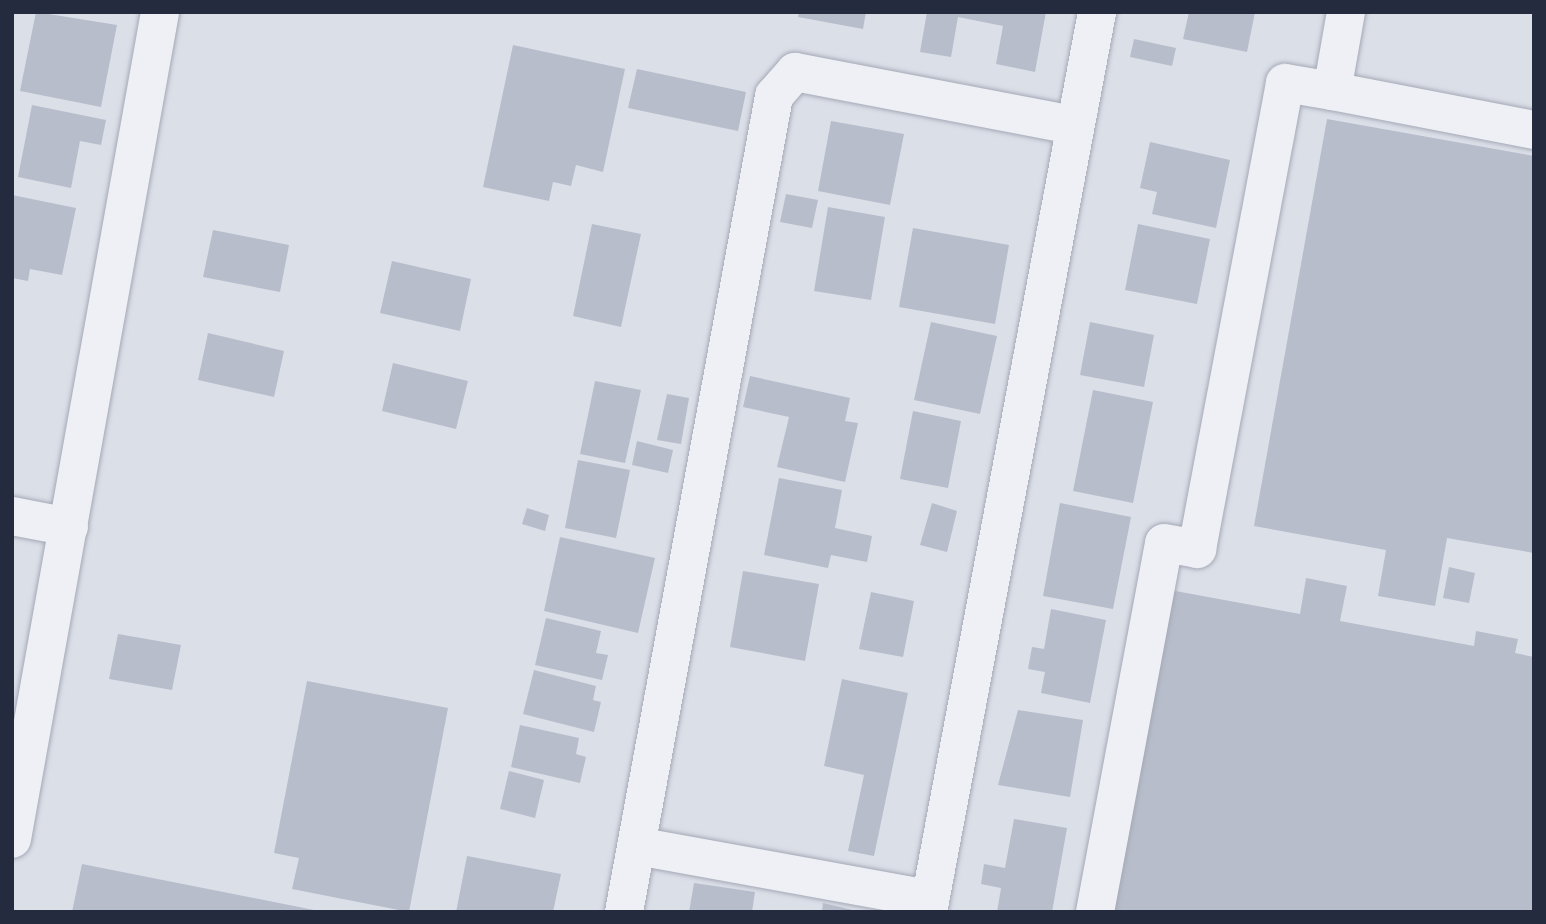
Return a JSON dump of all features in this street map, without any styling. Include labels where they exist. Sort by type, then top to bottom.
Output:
[{"type":"street","points":[[12,839],[160,12]]},
{"type":"street","points":[[637,846],[929,906],[1097,12]]},
{"type":"street","points":[[1332,91],[1346,12]]},
{"type":"street","points":[[624,912],[774,96],[795,72],[1074,125]]},
{"type":"street","points":[[1095,912],[1164,543],[1197,549],[1285,83],[1534,130]]},
{"type":"street","points":[[12,516],[69,527]]},
{"type":"building","points":[[36,12],[117,25],[101,107],[20,91]]},
{"type":"building","points":[[799,12],[866,12],[863,29],[798,17]]},
{"type":"building","points":[[927,12],[1046,12],[1035,72],[996,64],[1003,26],[958,17],[951,57],[920,52]]},
{"type":"building","points":[[1189,12],[1255,12],[1247,52],[1183,39]]},
{"type":"building","points":[[1134,39],[1176,48],[1172,66],[1130,57]]},
{"type":"building","points":[[513,45],[625,69],[603,172],[576,165],[571,186],[553,182],[549,201],[483,187]]},
{"type":"building","points":[[637,69],[746,92],[738,131],[628,108]]},
{"type":"building","points":[[32,105],[106,120],[101,145],[80,141],[71,188],[18,177]]},
{"type":"building","points":[[1327,119],[1534,156],[1534,553],[1447,538],[1435,606],[1378,596],[1386,550],[1254,526]]},
{"type":"building","points":[[831,121],[904,134],[890,205],[818,191]]},
{"type":"building","points":[[1150,142],[1230,160],[1216,228],[1152,214],[1157,192],[1140,188]]},
{"type":"building","points":[[786,194],[818,200],[812,228],[780,222]]},
{"type":"building","points":[[12,195],[76,208],[62,275],[30,269],[28,281],[12,278]]},
{"type":"building","points":[[828,207],[885,217],[871,300],[814,291]]},
{"type":"building","points":[[592,224],[641,234],[621,327],[573,316]]},
{"type":"building","points":[[1138,224],[1210,239],[1197,304],[1125,290]]},
{"type":"building","points":[[913,228],[1009,245],[995,324],[899,307]]},
{"type":"building","points":[[213,230],[289,245],[280,292],[203,277]]},
{"type":"building","points":[[392,261],[471,279],[460,331],[380,313]]},
{"type":"building","points":[[931,322],[997,336],[980,414],[914,400]]},
{"type":"building","points":[[1090,322],[1154,335],[1144,387],[1080,375]]},
{"type":"building","points":[[208,333],[284,351],[274,397],[198,380]]},
{"type":"building","points":[[393,363],[468,381],[456,429],[382,411]]},
{"type":"building","points":[[750,376],[850,398],[845,421],[858,423],[845,482],[777,467],[789,417],[743,407]]},
{"type":"building","points":[[595,381],[641,390],[625,463],[580,454]]},
{"type":"building","points":[[1093,390],[1153,402],[1133,503],[1073,491]]},
{"type":"building","points":[[667,394],[689,398],[681,444],[657,440]]},
{"type":"building","points":[[913,411],[961,421],[948,488],[900,479]]},
{"type":"building","points":[[637,441],[673,450],[668,473],[632,465]]},
{"type":"building","points":[[578,460],[630,470],[616,538],[565,528]]},
{"type":"building","points":[[779,478],[842,490],[835,528],[872,536],[867,562],[831,555],[828,568],[764,555]]},
{"type":"building","points":[[932,503],[957,511],[947,552],[920,545]]},
{"type":"building","points":[[1060,503],[1131,517],[1113,609],[1043,596]]},
{"type":"building","points":[[527,508],[549,515],[545,531],[522,524]]},
{"type":"building","points":[[560,537],[655,558],[638,633],[544,611]]},
{"type":"building","points":[[1449,567],[1475,573],[1469,603],[1443,598]]},
{"type":"building","points":[[743,571],[819,584],[805,661],[730,647]]},
{"type":"building","points":[[1306,578],[1347,586],[1340,621],[1474,646],[1476,631],[1518,639],[1515,653],[1534,657],[1534,912],[1110,912],[1170,590],[1300,614]]},
{"type":"building","points":[[871,592],[914,601],[903,657],[859,649]]},
{"type":"building","points":[[1051,609],[1106,620],[1090,703],[1041,693],[1045,672],[1028,669],[1032,647],[1044,649]]},
{"type":"building","points":[[546,618],[601,631],[596,653],[608,655],[602,680],[535,665]]},
{"type":"building","points":[[118,634],[181,645],[172,690],[109,679]]},
{"type":"building","points":[[534,670],[596,686],[593,700],[601,702],[594,732],[523,714]]},
{"type":"building","points":[[842,679],[908,693],[874,856],[848,851],[864,775],[824,766]]},
{"type":"building","points":[[307,681],[448,708],[409,912],[292,889],[299,858],[274,853]]},
{"type":"building","points":[[1018,710],[1083,720],[1070,797],[998,785]]},
{"type":"building","points":[[520,725],[579,738],[576,754],[586,757],[580,783],[511,767]]},
{"type":"building","points":[[509,771],[544,780],[535,818],[500,809]]},
{"type":"building","points":[[1014,819],[1067,828],[1052,912],[997,912],[1001,888],[981,884],[984,864],[1005,868]]},
{"type":"building","points":[[467,856],[561,874],[553,912],[456,912]]},
{"type":"building","points":[[82,864],[314,910],[314,912],[72,912]]},
{"type":"building","points":[[694,883],[755,892],[752,912],[689,912]]},
{"type":"building","points":[[823,903],[857,911],[857,912],[822,912]]}]
